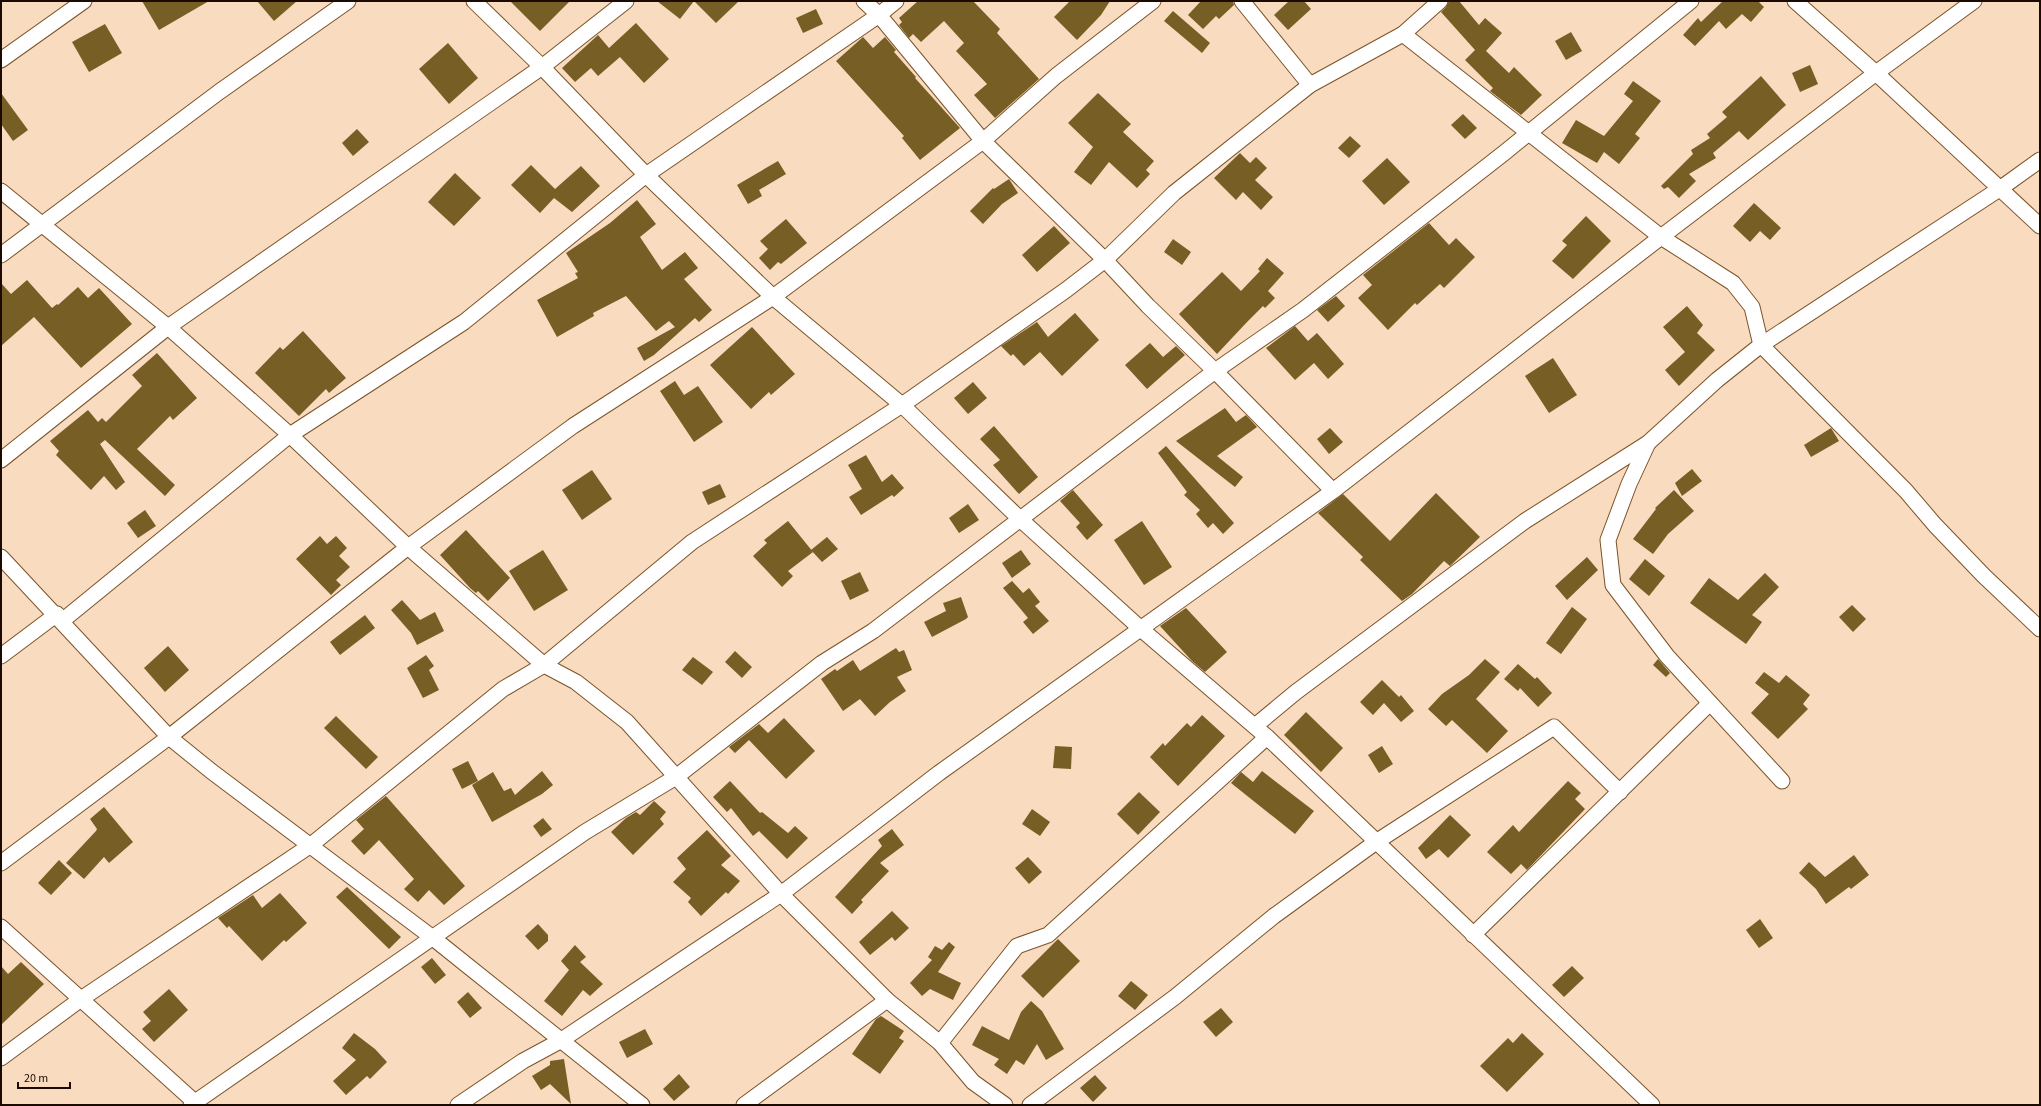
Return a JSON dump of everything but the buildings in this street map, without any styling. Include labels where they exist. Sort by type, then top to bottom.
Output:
[{"type":"street","points":[[1,60],[84,1]]},
{"type":"street","points":[[1,255],[219,92],[348,1]]},
{"type":"street","points":[[474,1],[542,67],[646,174],[773,297],[902,405],[1020,519],[1141,629],[1267,737],[1652,1105]]},
{"type":"street","points":[[1,460],[168,326],[542,67],[626,1]]},
{"type":"street","points":[[864,1],[879,15],[983,141],[1105,260],[1148,306],[1215,371],[1332,491]]},
{"type":"street","points":[[1,656],[59,618],[290,435],[464,322],[646,174],[879,15],[896,1]]},
{"type":"street","points":[[1,863],[169,737],[408,547],[572,426],[773,297],[983,141],[1056,76],[1153,1]]},
{"type":"street","points":[[1242,1],[1310,85]]},
{"type":"street","points":[[1,1058],[81,999],[311,845],[503,689],[544,665],[692,542],[902,405],[1066,290],[1105,260],[1174,193],[1310,85],[1403,34],[1440,1]]},
{"type":"street","points":[[1,927],[195,1104],[585,832],[676,778],[822,663],[873,631],[1215,371],[1303,310],[1530,132],[1691,1]]},
{"type":"street","points":[[1795,1],[1876,73],[2040,226]]},
{"type":"street","points":[[458,1105],[523,1061],[560,1041],[781,894],[939,773],[1332,491],[1661,237],[1876,73],[1974,1]]},
{"type":"street","points":[[1403,34],[1530,132],[1661,237],[1733,283],[1743,293],[1752,307],[1761,345],[1906,491],[1935,526],[1984,576],[2040,629]]},
{"type":"street","points":[[1255,726],[1296,692],[1525,521],[1648,443],[1717,380],[1761,345],[2001,188],[2040,160]]},
{"type":"street","points":[[1,191],[168,326],[290,435],[408,547],[544,665],[576,682],[627,722],[781,894],[887,1000],[940,1043],[973,1082],[1005,1105]]},
{"type":"street","points":[[1648,443],[1629,484],[1608,540],[1613,585],[1667,656],[1782,781]]},
{"type":"street","points":[[1,557],[169,737],[211,771],[433,938],[642,1105]]},
{"type":"street","points":[[1473,935],[1710,703]]},
{"type":"street","points":[[1030,1105],[1175,997],[1274,916],[1376,842],[1554,727],[1620,792]]},
{"type":"street","points":[[940,1043],[1017,946],[1048,935],[1267,737]]},
{"type":"street","points":[[744,1105],[887,1000]]}]
